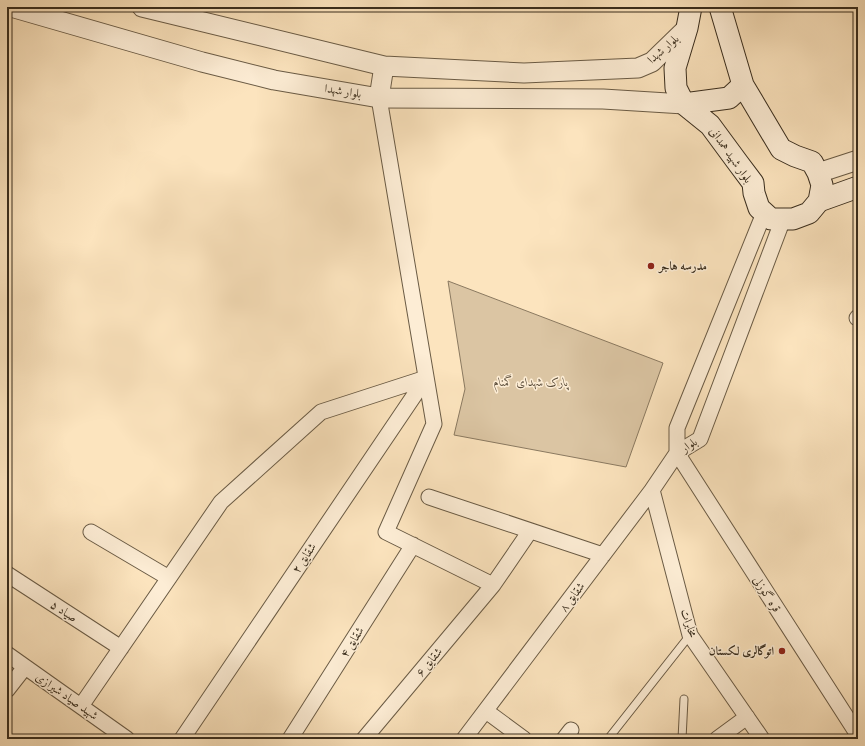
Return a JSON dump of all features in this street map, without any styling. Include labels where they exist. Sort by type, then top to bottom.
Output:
[{"type":"main road","name":"بلوار شهید همدانی","points":[[691,7],[687,28],[675,68],[676,88],[684,104],[710,125],[753,183],[754,193],[760,208],[774,216]]},
{"type":"main road","points":[[720,7],[743,85],[781,149],[812,162],[822,185],[819,202]]},
{"type":"main road","points":[[684,104],[729,98],[743,85]]},
{"type":"main road","points":[[774,216],[793,219],[809,214],[819,202],[858,186]]},
{"type":"street","name":"بلوار شهدا","points":[[11,7],[209,64],[274,80],[379,98],[603,99],[684,104]]},
{"type":"street","name":"بلوار شهدا","points":[[142,7],[384,66],[524,73],[638,68],[652,62],[687,28]]},
{"type":"street","points":[[384,66],[379,98],[434,424],[386,532],[493,585],[530,531]]},
{"type":"street","points":[[818,173],[858,160]]},
{"type":"street","name":"بلوار","points":[[677,453],[677,428],[774,216]]},
{"type":"street","name":"بلوار","points":[[677,453],[700,439],[774,216]]},
{"type":"street","points":[[81,706],[222,502],[321,412],[426,378]]},
{"type":"street","name":"شقایق ۲","points":[[182,739],[426,378]]},
{"type":"street","name":"شقایق ۸","points":[[464,739],[652,490],[677,453]]},
{"type":"street","name":"قره گوزلی","points":[[677,453],[858,735]]},
{"type":"street","name":"مخابرات","points":[[652,490],[690,635],[762,739]]},
{"type":"street","points":[[429,497],[603,555]]},
{"type":"street","points":[[91,532],[169,578]]},
{"type":"street","name":"شقایق ۴","points":[[290,739],[413,546]]},
{"type":"street","name":"صیاد ۵","points":[[7,574],[121,648]]},
{"type":"street","name":"شقایق ۶","points":[[364,739],[493,585]]},
{"type":"street","name":"شهید صیاد شیرازی","points":[[7,654],[127,739]]},
{"type":"street","points":[[7,690],[26,667]]},
{"type":"street","points":[[486,711],[524,739]]},
{"type":"street","points":[[717,739],[747,717]]},
{"type":"lane","points":[[608,739],[690,635]]},
{"type":"lane","points":[[682,739],[684,699]]},
{"type":"green space","name":"پارک شهدای گمنام","points":[[448,281],[663,363],[626,467],[454,435],[465,389]]},
{"type":"place","name":"مدرسه هاجر","points":[[651,266]]},
{"type":"place","name":"اتوگالری لکستان","points":[[782,651]]}]
